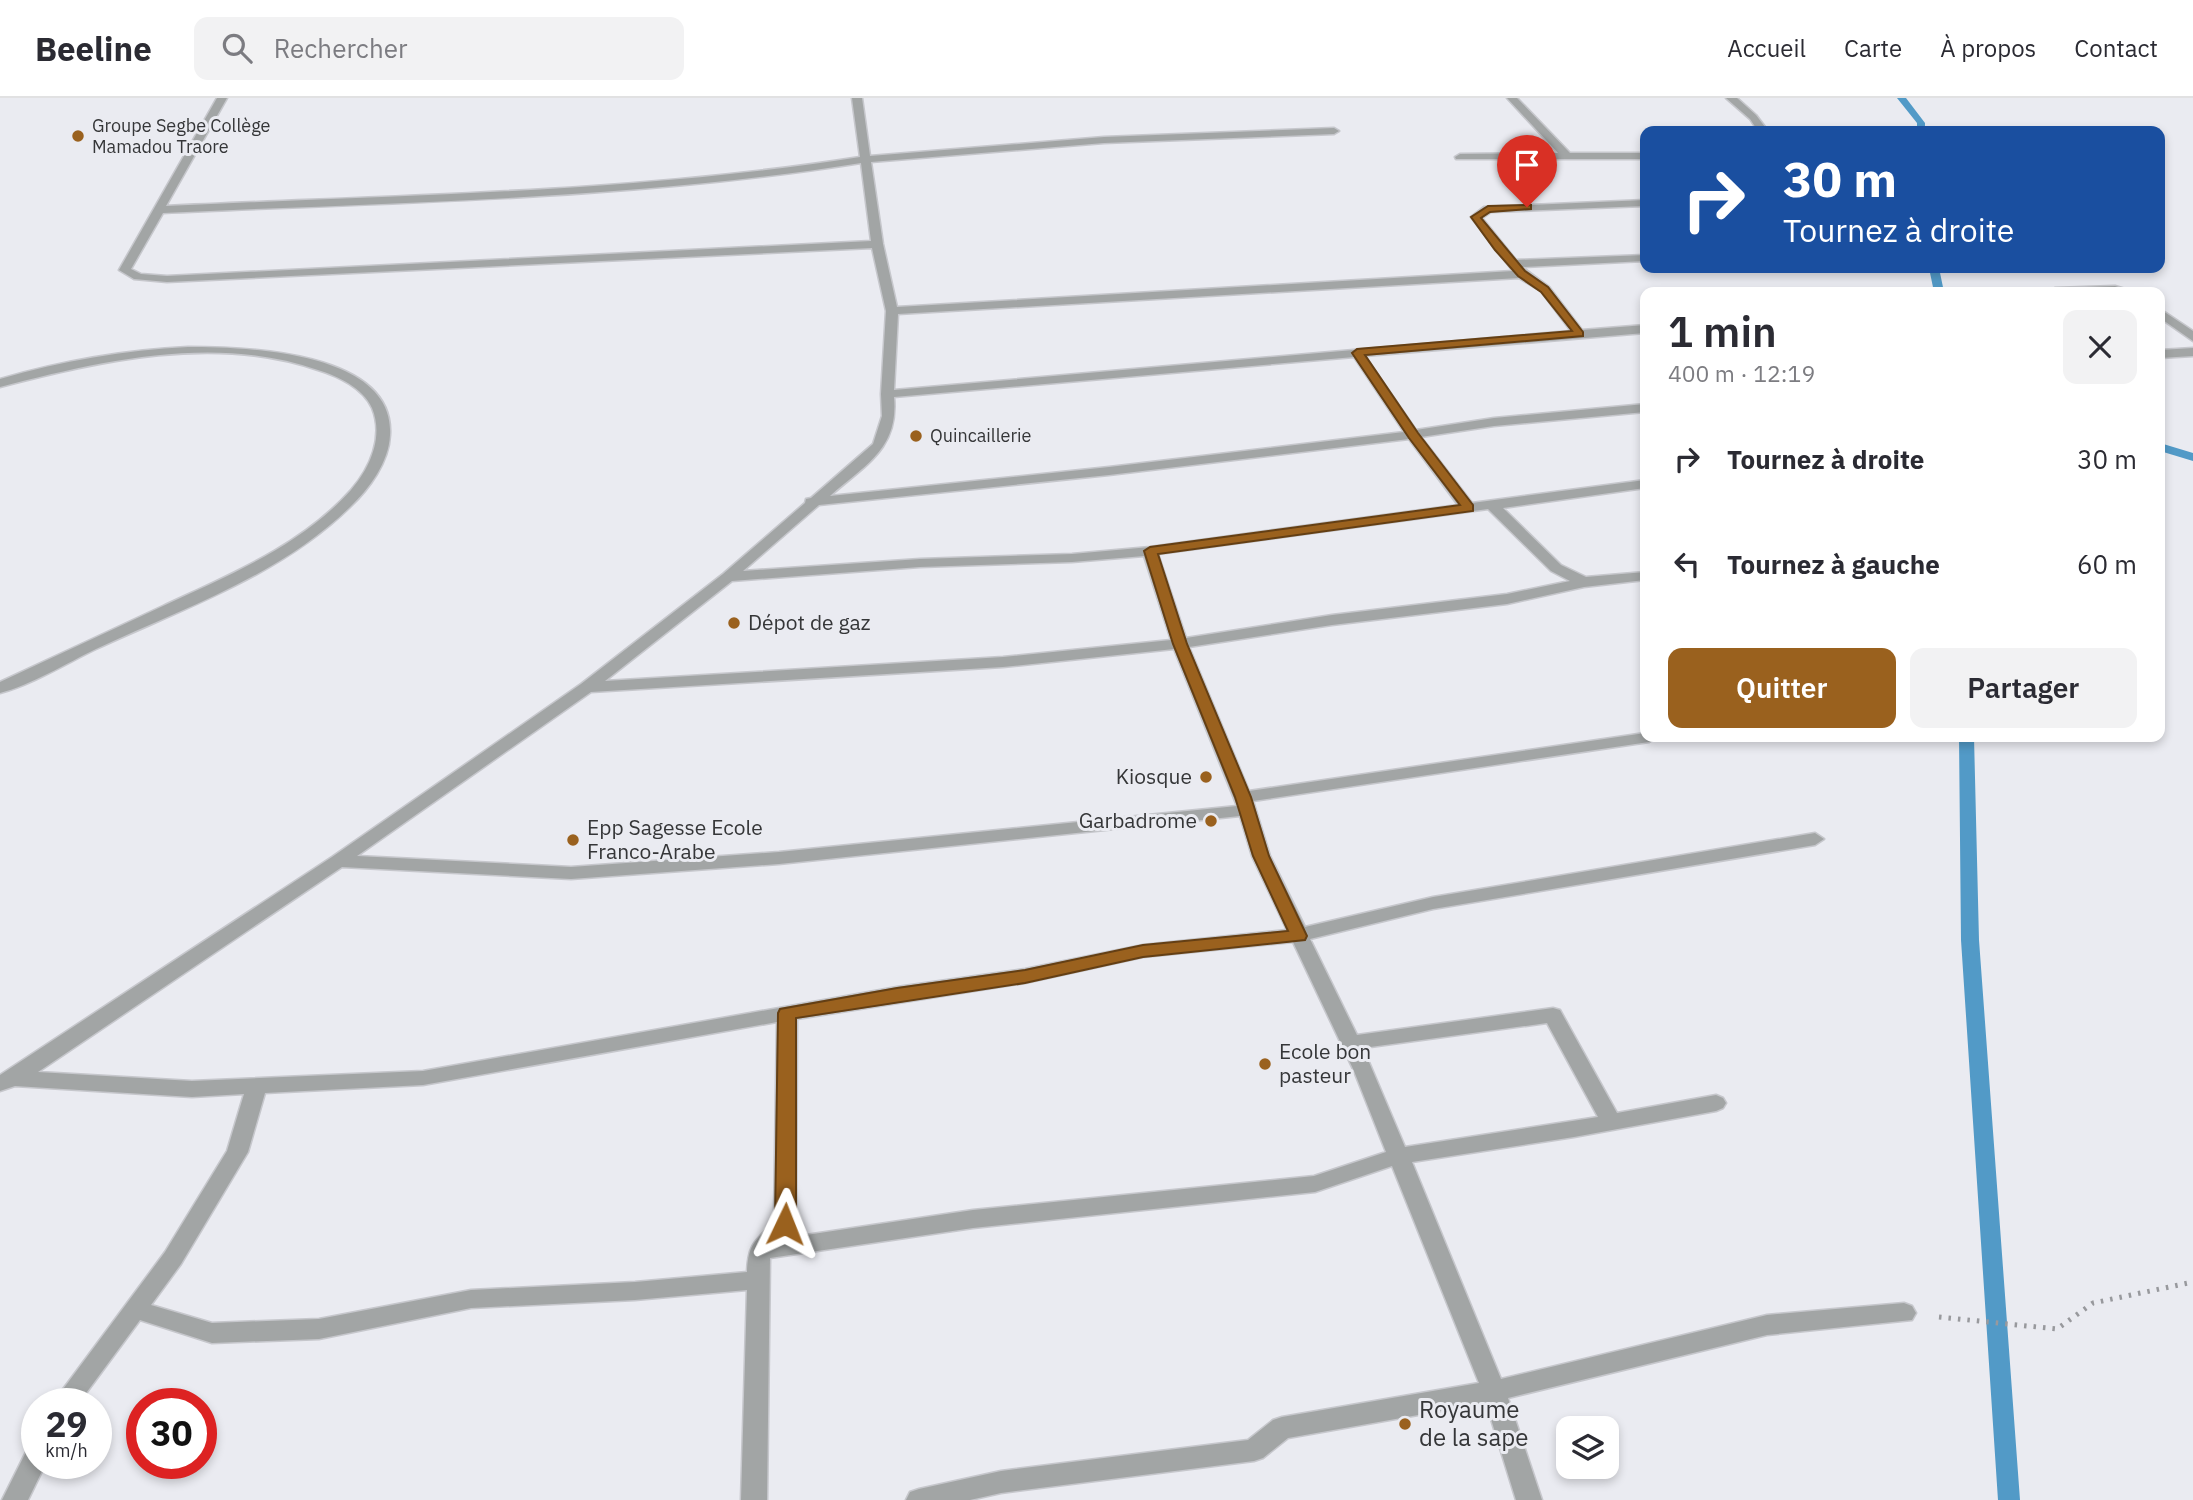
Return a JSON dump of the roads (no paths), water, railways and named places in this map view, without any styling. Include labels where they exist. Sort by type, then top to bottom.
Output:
[{"type":"street","points":[[222,98],[125,270],[138,277],[167,279],[877,244]]},
{"type":"street","points":[[7,1081],[338,861],[587,687],[728,577],[811,502],[879,446],[889,416],[887,394],[892,311],[877,244],[857,98]]},
{"type":"street","points":[[1511,98],[1542,133],[1569,157]]},
{"type":"street","points":[[1731,98],[1759,126]]},
{"type":"street","points":[[157,210],[631,187],[777,173],[865,159],[1104,140],[1334,131]]},
{"type":"street","points":[[1460,157],[1640,156]]},
{"type":"street","points":[[1580,334],[1545,289],[1517,269],[1476,217],[1488,209],[1640,202]]},
{"type":"street","points":[[892,311],[1640,258]]},
{"type":"street","points":[[2165,317],[2193,337]]},
{"type":"street","points":[[887,394],[1640,329]]},
{"type":"street","points":[[0,383],[51,367],[149,352],[253,352],[327,369],[360,383],[376,401],[386,426],[382,447],[368,477],[352,496],[292,546],[253,570],[0,688]]},
{"type":"street","points":[[2165,354],[2193,352]]},
{"type":"street","points":[[1357,353],[1413,435],[1468,508]]},
{"type":"street","points":[[811,502],[1122,470],[1413,435],[1494,422],[1640,408]]},
{"type":"street","points":[[728,577],[920,563],[1072,558],[1150,551],[1640,485]]},
{"type":"street","points":[[1492,505],[1556,568],[1584,582]]},
{"type":"street","points":[[1150,551],[1180,644],[1245,803],[1261,856],[1350,1043],[1398,1156],[1494,1391],[1529,1500]]},
{"type":"street","points":[[587,687],[1003,662],[1180,644],[1332,620],[1507,599],[1584,582],[1640,576]]},
{"type":"street","points":[[338,861],[571,873],[779,858],[1245,803],[1640,738]]},
{"type":"street","points":[[7,1081],[192,1089],[422,1078],[897,994],[1025,976],[1143,951],[1299,936],[1433,903],[1815,839]]},
{"type":"street","points":[[754,1500],[759,1251],[785,1224],[787,1013]]},
{"type":"street","points":[[1350,1043],[1553,1015],[1611,1122]]},
{"type":"street","points":[[76,1388],[173,1258],[237,1152],[256,1088]]},
{"type":"street","points":[[759,1251],[973,1219],[1315,1184],[1398,1156],[1716,1103]]},
{"type":"street","points":[[134,1309],[212,1333],[319,1329],[471,1299],[635,1291],[760,1280]]},
{"type":"street","points":[[919,1500],[1001,1482],[1254,1450],[1282,1428],[1494,1391],[1767,1325],[1904,1313]]},
{"type":"street","points":[[15,1500],[26,1479]]},
{"type":"waterway","points":[[1901,98],[1921,126]]},
{"type":"waterway","points":[[1935,273],[1938,287]]},
{"type":"waterway","points":[[2165,449],[2193,457]]},
{"type":"waterway","points":[[1966,742],[1970,940],[2009,1500]]},
{"type":"place","name":"Groupe Segbe Collège Mamadou Traore","points":[[78,136]]},
{"type":"place","name":"Quincaillerie","points":[[916,436]]},
{"type":"place","name":"Dépot de gaz","points":[[734,623]]},
{"type":"place","name":"Kiosque","points":[[1206,777]]},
{"type":"place","name":"Garbadrome","points":[[1211,821]]},
{"type":"place","name":"Epp Sagesse Ecole Franco-Arabe","points":[[573,840]]},
{"type":"place","name":"Ecole bon pasteur","points":[[1265,1064]]},
{"type":"place","name":"Royaume de la sape","points":[[1405,1424]]}]
